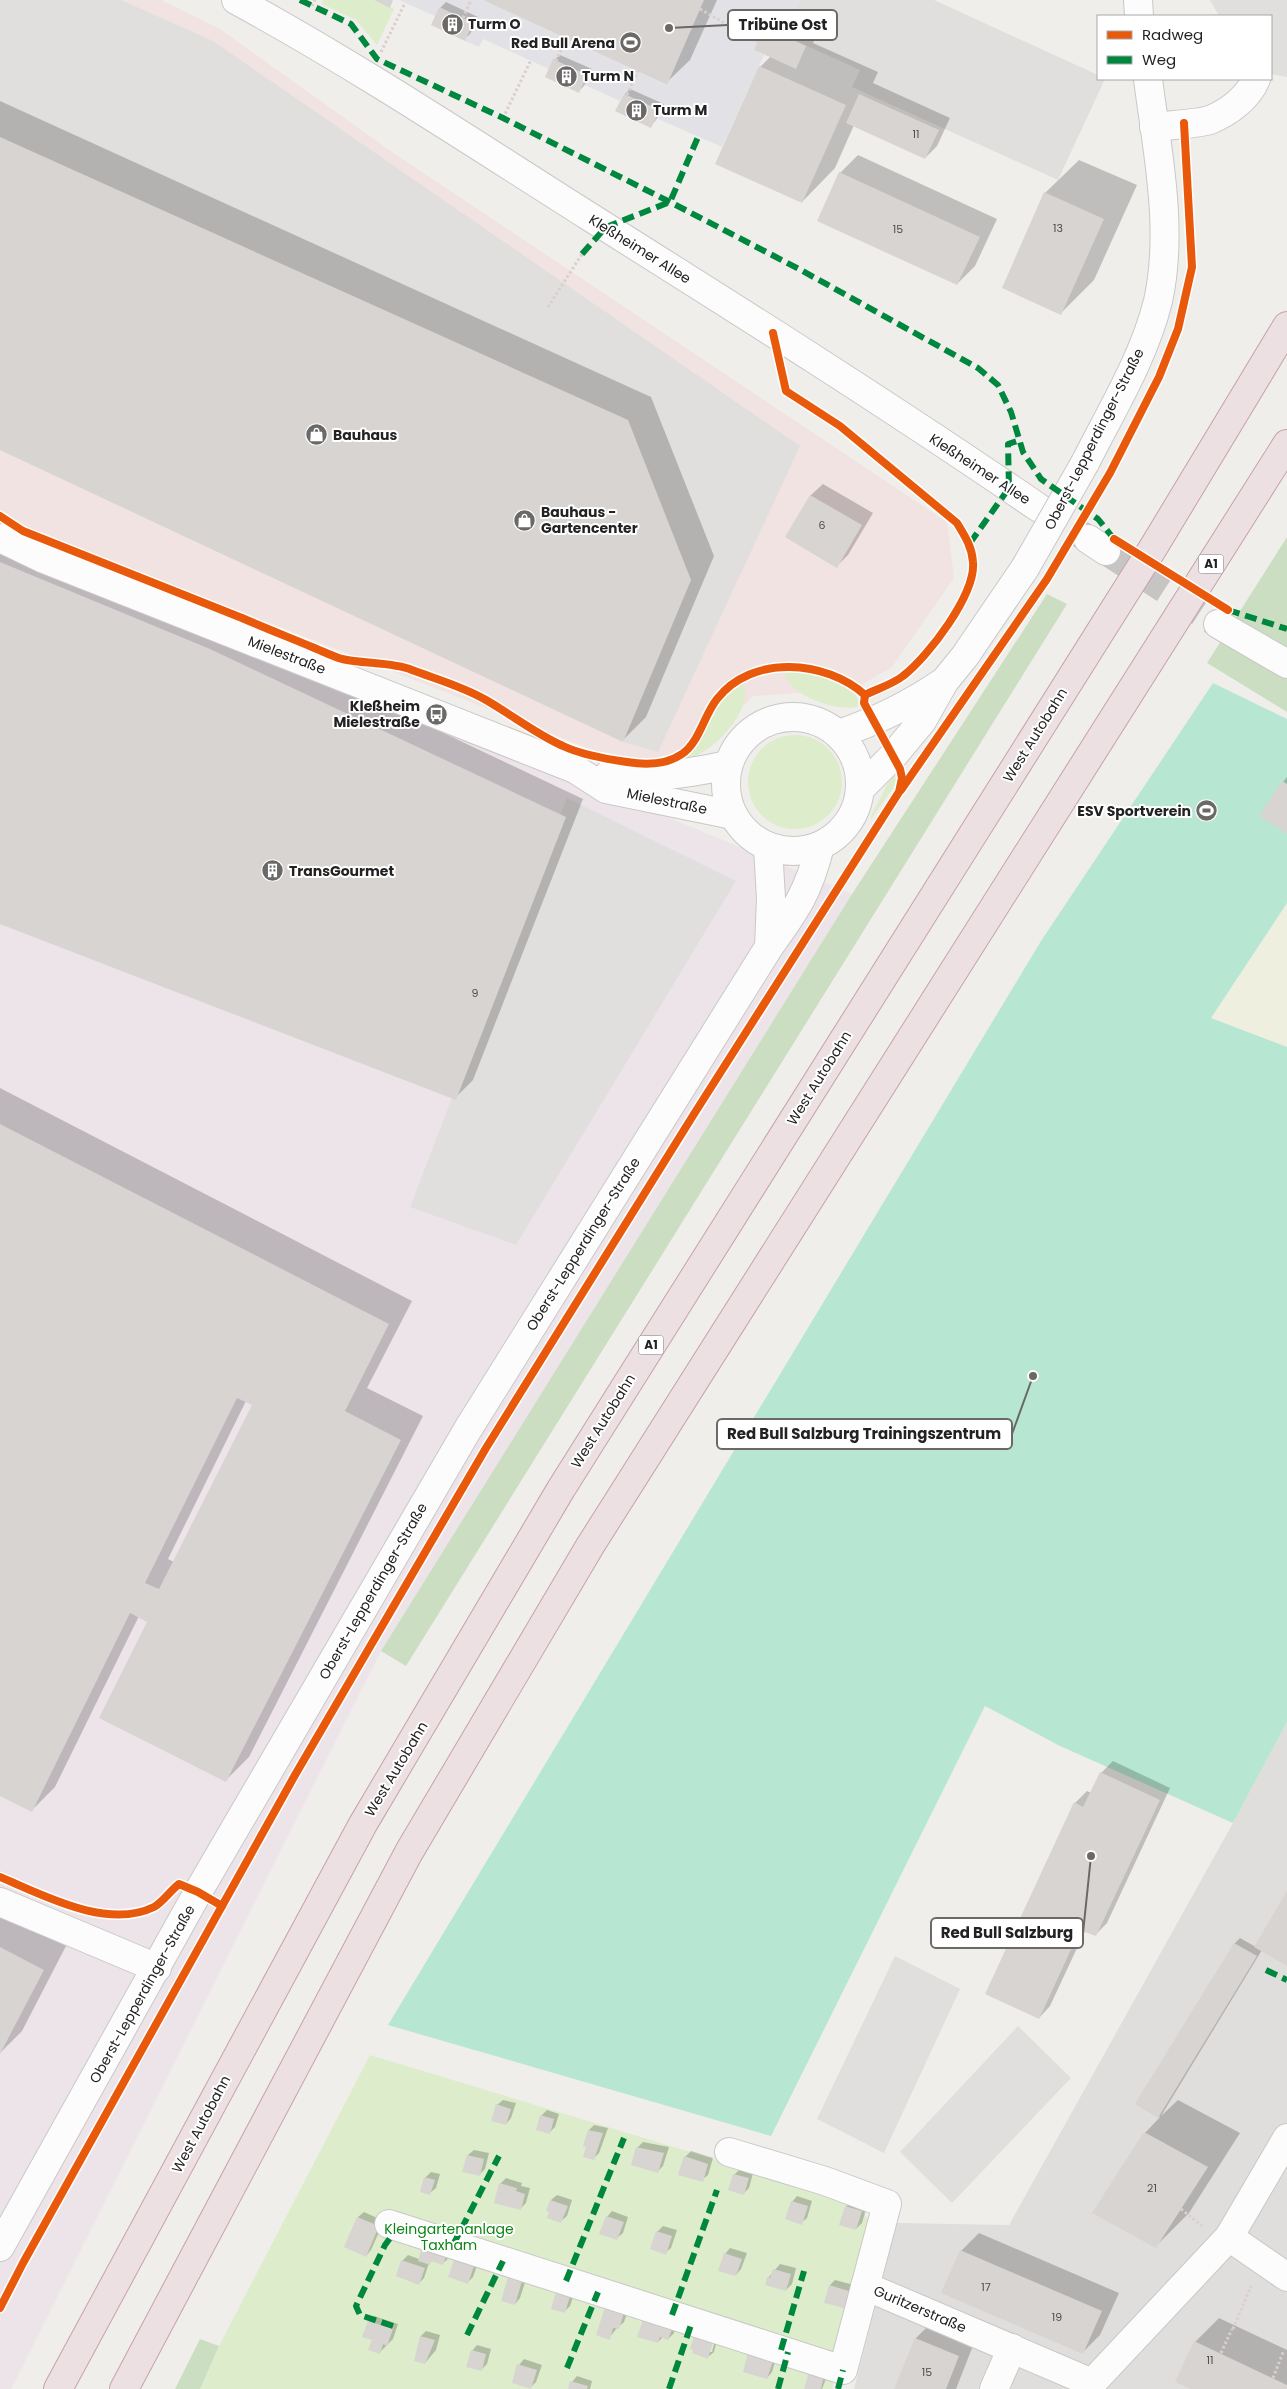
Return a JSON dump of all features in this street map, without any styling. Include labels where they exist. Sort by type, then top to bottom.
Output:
[{"type":"highway","name":"West Autobahn","points":[[58,2389],[363,1824],[561,1489],[1143,564],[1287,326]]},
{"type":"highway","name":"A1","points":[[124,2389],[410,1852],[590,1546],[1287,444]]},
{"type":"street","name":"Kleßheimer Allee","points":[[236,0],[280,24],[442,123],[773,333],[1039,508]]},
{"type":"street","points":[[1138,0],[1139,15]]},
{"type":"street","name":"Oberst-Lepperdinger-Straße","points":[[861,788],[893,756],[922,721],[944,682],[965,656],[1025,568],[1085,463],[1139,354],[1158,301],[1164,259],[1163,208],[1148,80]]},
{"type":"street","points":[[1154,127],[1209,120],[1243,100],[1251,91],[1256,80]]},
{"type":"street","name":"Mielestraße","points":[[0,538],[44,559],[575,770],[606,789],[734,815]]},
{"type":"street","points":[[1218,624],[1287,664]]},
{"type":"street","name":"Oberst-Lepperdinger-Straße","points":[[838,734],[873,722],[912,704],[944,682]]},
{"type":"street","name":"Oberst-Lepperdinger-Straße","points":[[791,716],[808,718],[824,724],[838,734],[854,755],[859,768],[861,788],[857,807],[848,823],[836,837],[820,846],[803,850],[786,851],[768,846],[754,839],[742,828],[727,800],[726,782],[728,765],[735,750],[745,736],[758,726],[774,719],[791,716]]},
{"type":"street","name":"Mielestraße","points":[[575,770],[642,778],[683,775],[728,765]]},
{"type":"street","name":"Oberst-Lepperdinger-Straße","points":[[768,846],[771,899],[769,947]]},
{"type":"street","name":"Oberst-Lepperdinger-Straße","points":[[0,2247],[221,1851],[468,1429],[769,947],[797,908],[812,876],[820,846]]},
{"type":"street","points":[[0,1902],[157,1968]]},
{"type":"street","name":"Guritzerstraße","points":[[729,2152],[825,2182],[887,2204],[865,2286],[1012,2348],[1090,2386],[1218,2233],[1287,2138]]},
{"type":"street","points":[[389,2224],[843,2370],[865,2286]]},
{"type":"street","points":[[1218,2233],[1287,2277]]},
{"type":"street","points":[[994,2389],[1012,2348]]},
{"type":"path","points":[[312,6],[315,0]]},
{"type":"path","points":[[463,18],[470,0]]},
{"type":"path","points":[[377,59],[405,3]]},
{"type":"path","points":[[700,10],[757,42]]},
{"type":"path","points":[[556,61],[566,38]]},
{"type":"path","points":[[503,118],[530,60]]},
{"type":"path","points":[[627,95],[638,71]]},
{"type":"path","points":[[548,307],[582,254]]},
{"type":"path","points":[[1181,2209],[1218,2233]]},
{"type":"path","points":[[1221,2353],[1262,2260]]},
{"type":"path","points":[[1273,2378],[1284,2350]]},
{"type":"shaded area","points":[[0,0],[161,0],[220,29],[395,154],[947,522],[954,578],[892,667],[854,689],[753,696],[691,760],[633,766],[21,525],[0,510]]},
{"type":"shaded area","points":[[0,0],[121,0],[213,41],[800,446],[658,752],[623,742],[691,580],[628,420],[0,137]]},
{"type":"shaded area","points":[[399,0],[483,0],[666,85],[704,0],[800,0],[783,35],[764,27],[754,50],[764,55],[722,147],[656,118],[659,110],[627,95],[624,94],[620,101],[583,84],[587,75],[554,60],[549,69],[483,39],[479,47],[465,41],[473,23],[439,7],[435,16]]},
{"type":"shaded area","points":[[800,0],[934,0],[1097,75],[1097,80],[1105,80],[1058,180],[852,87],[860,70],[783,35]]},
{"type":"shaded area","points":[[1210,0],[1287,0],[1287,77],[1272,74],[1272,15],[1218,15]]},
{"type":"shaded area","points":[[0,539],[852,894],[381,1651],[11,2389],[0,2389]]},
{"type":"shaded area","points":[[567,798],[736,881],[516,1245],[410,1207]]},
{"type":"shaded area","points":[[1287,1722],[1287,2389],[854,2389],[897,2223],[1009,2225],[1233,1823]]},
{"type":"shaded area","points":[[895,1956],[960,1989],[884,2153],[817,2119]]},
{"type":"shaded area","points":[[1018,2026],[1071,2078],[952,2203],[900,2152]]},
{"type":"green space","points":[[323,0],[374,0],[394,9],[377,45],[356,20],[322,4]]},
{"type":"green space","points":[[1287,537],[1287,712],[1207,663]]},
{"type":"green space","points":[[1047,594],[1067,604],[406,1666],[381,1651],[852,894]]},
{"type":"green space","points":[[784,669],[817,675],[843,684],[857,698],[857,707],[837,707],[813,700],[793,687],[787,679]]},
{"type":"green space","points":[[743,683],[745,694],[742,707],[726,733],[702,753],[690,759],[679,760],[685,757],[693,748],[715,709]]},
{"type":"green space","points":[[1213,683],[1287,719],[1287,903],[1211,1018],[1287,1047],[1287,1722],[1233,1823],[1060,1746],[985,1706],[771,2136],[388,2025],[1041,941]]},
{"type":"green space","points":[[795,735],[813,739],[828,749],[838,764],[842,782],[838,800],[828,815],[813,825],[795,829],[777,825],[762,815],[752,800],[748,782],[752,764],[762,749],[777,739]]},
{"type":"green space","points":[[892,775],[895,776],[896,784],[871,819],[871,816]]},
{"type":"green space","points":[[1287,903],[1287,1047],[1211,1018]]},
{"type":"green space","name":"Kleingartenanlage Taxham","points":[[370,2055],[859,2203],[872,2227],[832,2389],[200,2389],[219,2346]]},
{"type":"green space","points":[[200,2339],[219,2346],[200,2389],[175,2389]]},
{"type":"building","points":[[374,0],[393,0],[390,8]]},
{"type":"building","name":"Red Bull Arena","points":[[483,0],[704,0],[667,85]]},
{"type":"building","name":"Turm O","points":[[439,7],[473,23],[465,41],[431,25]]},
{"type":"building","points":[[764,27],[806,46],[796,69],[754,50]]},
{"type":"building","name":"Turm N","points":[[553,59],[587,75],[579,93],[545,77]]},
{"type":"building","points":[[759,66],[846,105],[802,203],[715,164]]},
{"type":"building","name":"Turm M","points":[[624,94],[660,110],[651,128],[615,111]]},
{"type":"building","points":[[859,94],[939,130],[925,159],[846,123]]},
{"type":"building","name":"Bauhaus","points":[[0,137],[628,420],[691,580],[623,742],[0,450]]},
{"type":"building","points":[[839,172],[980,237],[957,285],[817,221]]},
{"type":"building","points":[[1044,192],[1104,219],[1061,315],[1002,288]]},
{"type":"building","points":[[810,495],[862,525],[837,568],[785,537]]},
{"type":"building","name":"TransGourmet","points":[[0,562],[210,649],[566,817],[456,1100],[0,924]]},
{"type":"building","points":[[1282,781],[1287,784],[1287,834],[1259,816]]},
{"type":"building","points":[[0,1124],[389,1324],[345,1411],[401,1440],[226,1782],[99,1718],[147,1622],[130,1613],[32,1812],[0,1796]],"holes":[[[237,1398],[252,1405],[159,1589],[145,1583]]]},
{"type":"building","points":[[1100,1772],[1160,1800],[1096,1936],[1080,1930],[1039,2019],[985,1994],[1074,1802],[1083,1807]]},
{"type":"building","points":[[1287,1891],[1287,1966],[1254,1947]]},
{"type":"building","points":[[1234,1943],[1257,1956],[1158,2118],[1135,2104]]},
{"type":"building","points":[[0,1947],[44,1970],[0,2054]]},
{"type":"building","points":[[496,2104],[511,2109],[506,2125],[491,2121]]},
{"type":"building","points":[[540,2115],[554,2119],[550,2134],[536,2130]]},
{"type":"building","points":[[588,2130],[603,2133],[594,2160],[583,2157],[586,2147],[583,2146]]},
{"type":"building","points":[[1144,2132],[1208,2167],[1156,2248],[1092,2213]]},
{"type":"building","points":[[636,2147],[664,2153],[658,2173],[631,2165]]},
{"type":"building","points":[[467,2155],[484,2159],[480,2176],[462,2172]]},
{"type":"building","points":[[684,2156],[708,2164],[703,2182],[678,2175]]},
{"type":"building","points":[[733,2174],[749,2178],[744,2195],[728,2190]]},
{"type":"building","points":[[424,2177],[435,2180],[430,2195],[420,2192]]},
{"type":"building","points":[[499,2183],[517,2188],[516,2191],[525,2194],[521,2210],[494,2203]]},
{"type":"building","points":[[550,2200],[568,2206],[561,2223],[547,2218],[549,2212],[546,2211]]},
{"type":"building","points":[[791,2201],[808,2206],[802,2225],[785,2219]]},
{"type":"building","points":[[845,2206],[862,2211],[856,2230],[839,2225]]},
{"type":"building","points":[[606,2216],[624,2222],[617,2240],[599,2234]]},
{"type":"building","points":[[357,2217],[379,2226],[366,2257],[344,2247]]},
{"type":"building","points":[[656,2231],[672,2236],[666,2255],[650,2249]]},
{"type":"building","points":[[424,2240],[449,2247],[443,2265],[431,2261],[430,2265],[418,2261]]},
{"type":"building","points":[[960,2250],[1102,2311],[1083,2354],[941,2293]]},
{"type":"building","points":[[724,2253],[742,2259],[736,2276],[718,2271]]},
{"type":"building","points":[[401,2260],[425,2268],[419,2285],[396,2276]]},
{"type":"building","points":[[454,2260],[474,2266],[468,2284],[448,2277]]},
{"type":"building","points":[[773,2269],[791,2274],[786,2291],[765,2285],[767,2277],[770,2278]]},
{"type":"building","points":[[508,2277],[522,2281],[515,2305],[501,2301]]},
{"type":"building","points":[[829,2285],[849,2291],[844,2308],[824,2303]]},
{"type":"building","points":[[556,2292],[570,2296],[565,2313],[551,2309]]},
{"type":"building","points":[[605,2307],[624,2313],[619,2329],[613,2328],[610,2340],[596,2335]]},
{"type":"building","points":[[643,2320],[672,2329],[668,2340],[660,2337],[658,2343],[637,2337]]},
{"type":"building","points":[[368,2321],[393,2329],[387,2346],[383,2344],[380,2354],[368,2350],[372,2340],[362,2337]]},
{"type":"building","points":[[420,2336],[435,2340],[425,2364],[414,2361]]},
{"type":"building","points":[[694,2336],[713,2342],[708,2359],[692,2353],[693,2350],[690,2349]]},
{"type":"building","points":[[915,2338],[959,2356],[946,2389],[894,2389]]},
{"type":"building","points":[[1194,2341],[1287,2385],[1287,2389],[1191,2389],[1175,2382]]},
{"type":"building","points":[[471,2350],[486,2354],[482,2371],[466,2367]]},
{"type":"building","points":[[748,2353],[773,2361],[767,2379],[743,2372]]},
{"type":"building","points":[[517,2364],[537,2370],[531,2389],[512,2383]]},
{"type":"building","points":[[809,2372],[824,2376],[821,2389],[804,2389]]},
{"type":"building","points":[[570,2381],[588,2386],[587,2389],[568,2389]]},
{"type":"tunnel","points":[[1039,508],[1088,539]]},
{"type":"tunnel","points":[[1106,551],[1218,624]]},
{"type":"marked path","points":[[300,0],[351,24],[377,59],[503,118],[670,202],[799,269],[978,368],[998,385],[1011,412],[1023,452],[1041,479],[1098,519],[1114,539]]},
{"type":"marked path","points":[[582,254],[606,227],[670,202],[698,137]]},
{"type":"marked path","points":[[970,543],[1009,488],[1008,444],[1020,440]]},
{"type":"marked path","points":[[1228,610],[1287,629]]},
{"type":"marked path","points":[[1266,1970],[1287,1980]]},
{"type":"marked path","points":[[566,2281],[624,2138]]},
{"type":"marked path","points":[[453,2245],[499,2156]]},
{"type":"marked path","points":[[672,2315],[717,2190]]},
{"type":"marked path","points":[[393,2326],[360,2315],[356,2306],[385,2245],[398,2227]]},
{"type":"marked path","points":[[467,2335],[503,2261]]},
{"type":"marked path","points":[[781,2350],[804,2271]]},
{"type":"marked path","points":[[567,2368],[598,2292]]},
{"type":"marked path","points":[[669,2389],[692,2322]]},
{"type":"marked path","points":[[778,2389],[788,2352]]},
{"type":"marked path","points":[[838,2389],[843,2370]]},
{"type":"cycle path","points":[[901,790],[1047,579],[1110,473],[1159,377],[1178,329],[1192,267],[1184,123]]},
{"type":"cycle path","points":[[0,2308],[23,2263],[295,1775],[486,1448],[694,1114],[899,792],[902,778],[900,769],[864,703],[865,695],[903,676],[925,655],[937,640],[959,607],[967,591],[972,575],[973,562],[970,546],[957,523],[840,426],[786,391],[773,333]]},
{"type":"cycle path","points":[[0,516],[23,531],[342,659],[404,667],[459,687],[486,700],[553,741],[578,752],[603,758],[648,764],[676,758],[693,743],[712,706],[732,684],[749,674],[769,669],[790,667],[810,669],[849,683],[865,695]]},
{"type":"cycle path","points":[[1114,539],[1228,610]]},
{"type":"cycle path","points":[[0,1877],[75,1907],[116,1915],[136,1913],[154,1907],[179,1884],[198,1892],[222,1906]]},
{"type":"place","name":"Turm O","points":[[452,24]]},
{"type":"place","name":"Tribüne Ost","points":[[669,28]]},
{"type":"place","name":"Red Bull Arena","points":[[631,43]]},
{"type":"place","name":"Turm N","points":[[566,76]]},
{"type":"place","name":"Turm M","points":[[637,110]]},
{"type":"place","name":"Bauhaus","points":[[317,435]]},
{"type":"place","name":"Bauhaus - Gartencenter","points":[[525,520]]},
{"type":"place","name":"Kleßheim Mielestraße","points":[[436,714]]},
{"type":"place","name":"ESV Sportverein","points":[[1207,811]]},
{"type":"place","name":"TransGourmet","points":[[273,871]]},
{"type":"place","name":"Red Bull Salzburg Trainingszentrum","points":[[1033,1376]]},
{"type":"place","name":"Red Bull Salzburg","points":[[1091,1856]]}]
